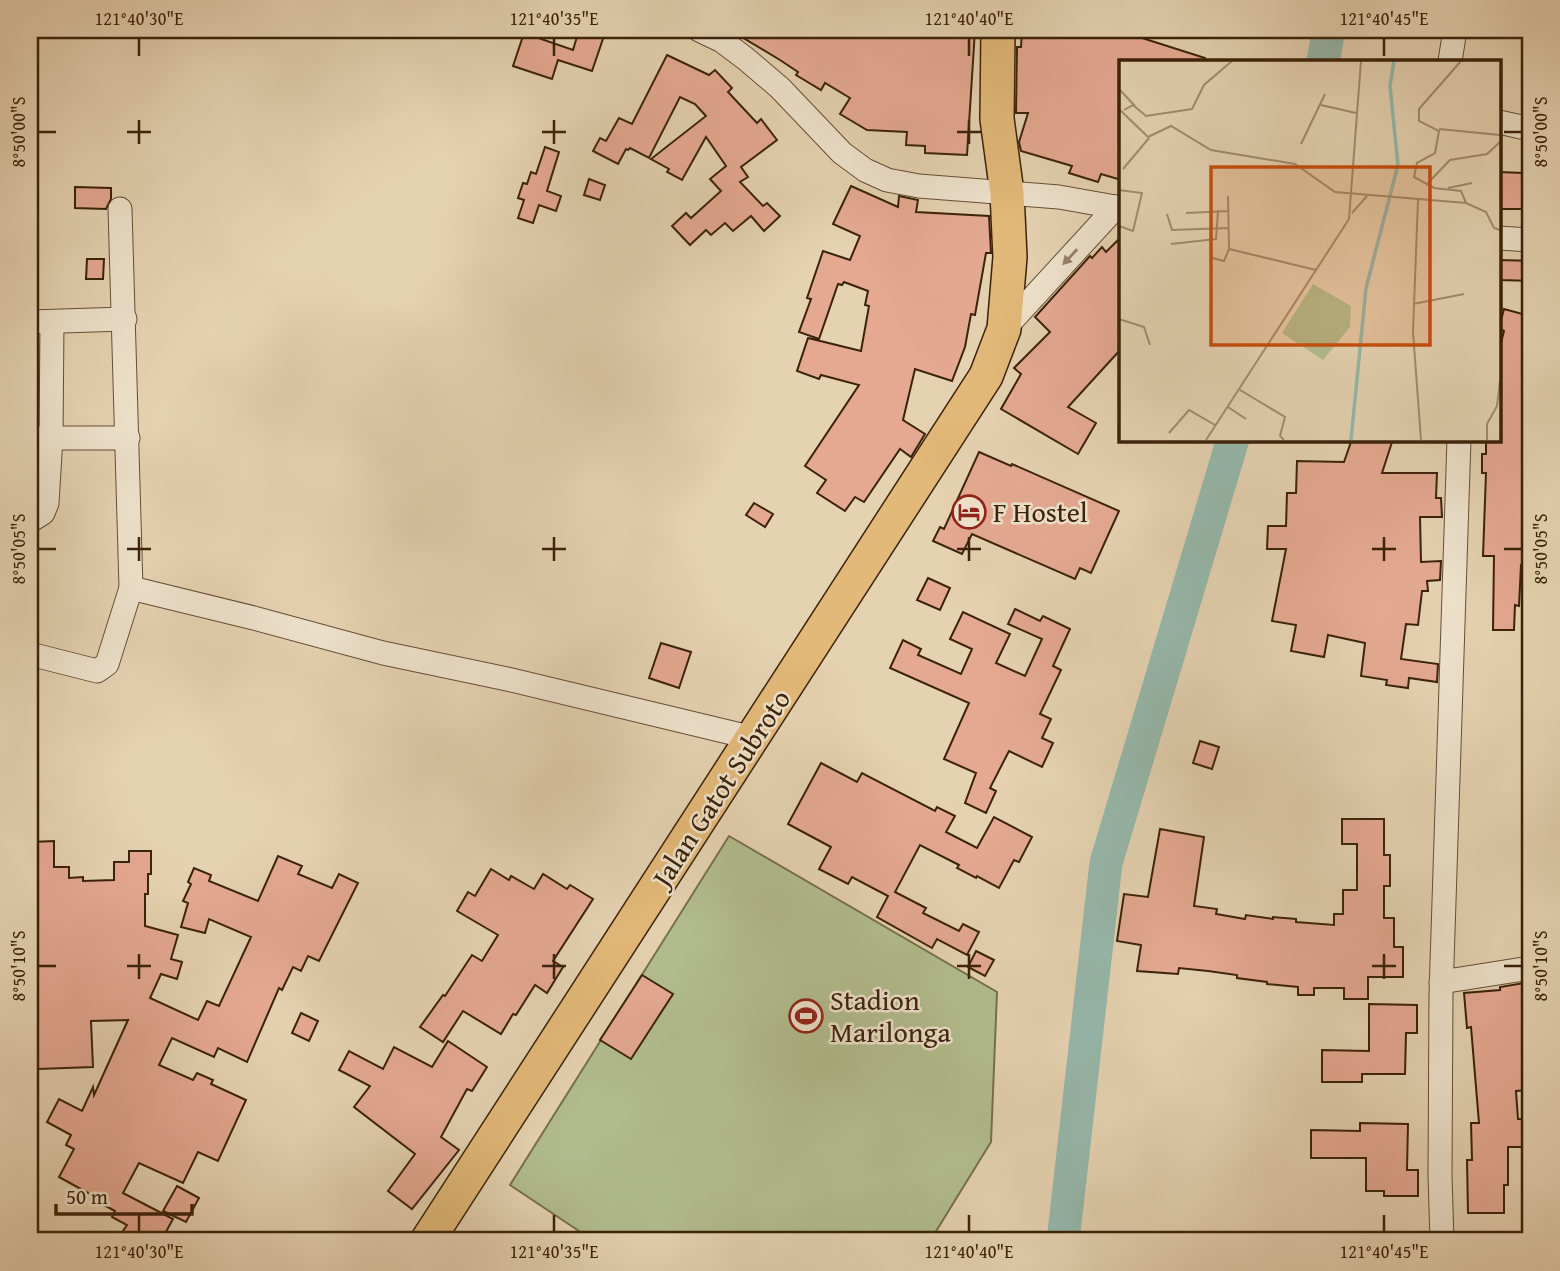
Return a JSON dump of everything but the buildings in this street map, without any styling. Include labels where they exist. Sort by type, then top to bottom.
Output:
[{"type":"highway","name":"Jalan Gatot Subroto","points":[[427,1241],[986,376],[1004,329],[1010,257],[1007,193],[997,119],[998,30]]},
{"type":"street","points":[[699,30],[722,41],[780,88],[842,153],[865,170],[887,180],[919,186],[1059,198],[1118,208]]},
{"type":"street","points":[[1450,60],[1455,30]]},
{"type":"street","points":[[1500,122],[1530,128]]},
{"type":"street","points":[[1004,329],[1118,208]]},
{"type":"street","points":[[30,654],[97,671],[107,664],[131,588],[120,209]]},
{"type":"street","points":[[1500,238],[1530,240]]},
{"type":"street","points":[[30,521],[43,513],[47,503],[40,438],[41,322],[125,319]]},
{"type":"street","points":[[40,438],[128,439]]},
{"type":"street","points":[[1442,1241],[1441,982],[1459,441]]},
{"type":"street","points":[[131,588],[383,653],[521,682],[753,738]]},
{"type":"street","points":[[1441,982],[1530,968]]},
{"type":"green space","name":"Stadion Marilonga","points":[[729,836],[997,992],[991,1142],[930,1241],[594,1241],[510,1185]]},
{"type":"waterway","points":[[1323,60],[1329,30]]},
{"type":"waterway","points":[[1063,1241],[1106,863],[1232,441]]},
{"type":"place","name":"F Hostel","points":[[969,512]]},
{"type":"place","name":"Stadion Marilonga","points":[[806,1016]]}]
